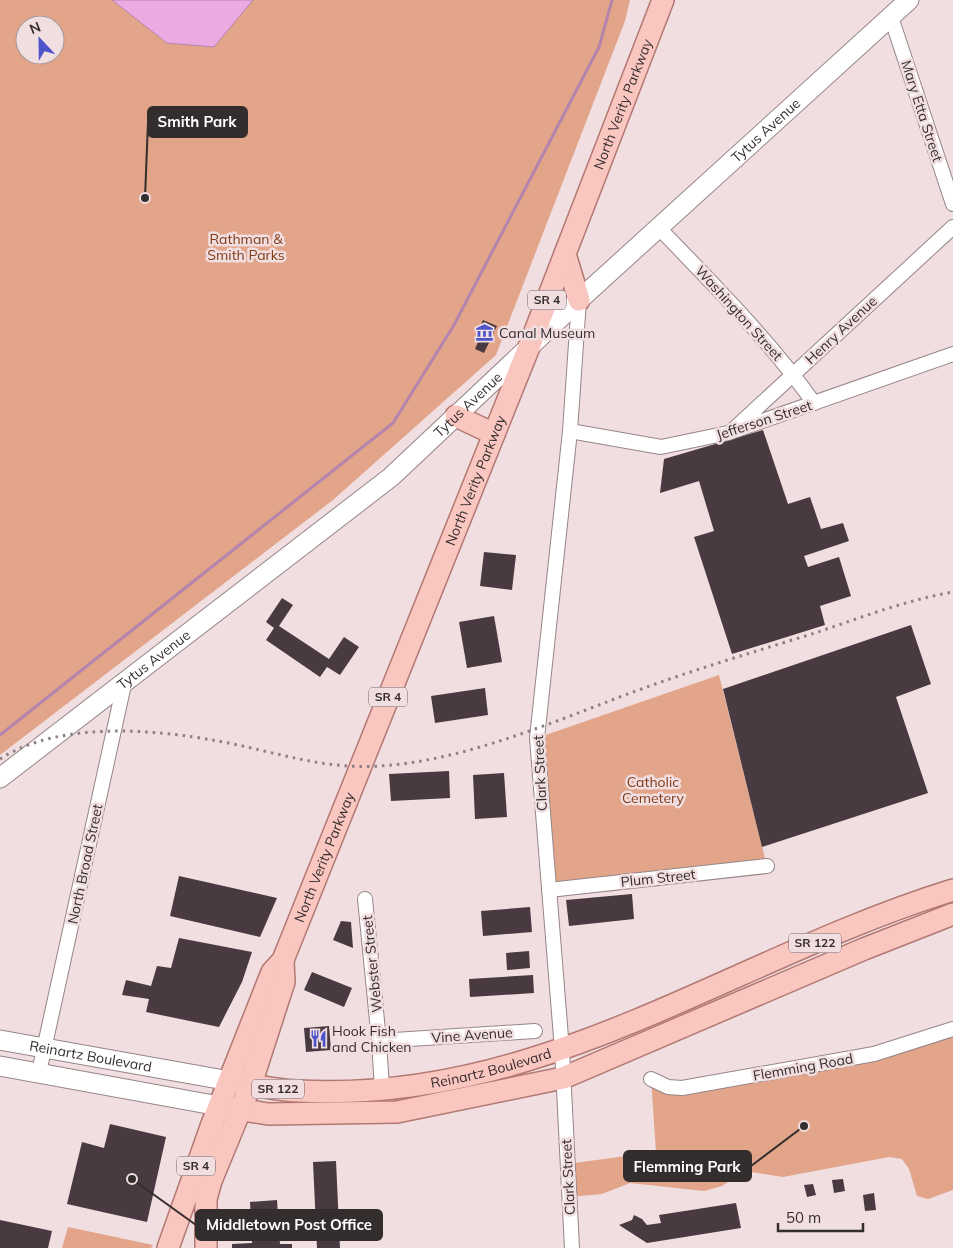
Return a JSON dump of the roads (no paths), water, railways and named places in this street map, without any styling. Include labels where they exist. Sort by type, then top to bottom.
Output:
[{"type":"main road","name":"North Verity Parkway","points":[[240,1083],[272,972],[283,960],[494,434],[663,0]]},
{"type":"main road","points":[[565,254],[579,300]]},
{"type":"main road","points":[[456,416],[494,434]]},
{"type":"main road","name":"Reinartz Boulevard","points":[[240,1083],[298,1091],[382,1089],[503,1068],[562,1050],[695,996],[852,926],[953,890]]},
{"type":"main road","name":"Reinartz Boulevard","points":[[229,1108],[268,1114],[397,1112],[563,1078],[864,949],[953,914]]},
{"type":"main road","name":"SR 4","points":[[168,1248],[240,1083]]},
{"type":"main road","name":"SR 4","points":[[206,1248],[206,1199],[229,1108]]},
{"type":"street","name":"Tytus Avenue","points":[[0,778],[391,477],[579,300],[909,0]]},
{"type":"street","name":"Mary Etta Street","points":[[891,17],[953,204]]},
{"type":"street","name":"Henry Avenue","points":[[728,433],[953,227]]},
{"type":"street","name":"Washington Street","points":[[659,228],[722,293],[793,374],[814,403]]},
{"type":"street","name":"Clark Street","points":[[572,1248],[562,1050],[537,738],[570,431],[579,300]]},
{"type":"street","name":"Jefferson Street","points":[[570,431],[661,447],[728,433],[953,354]]},
{"type":"street","name":"North Broad Street","points":[[39,1072],[125,680]]},
{"type":"street","name":"Plum Street","points":[[548,890],[767,866]]},
{"type":"street","name":"Webster Street","points":[[365,900],[382,1089]]},
{"type":"street","name":"Flemming Road","points":[[651,1078],[668,1087],[682,1088],[874,1054],[953,1029]]},
{"type":"street","name":"Vine Avenue","points":[[379,1041],[535,1031]]},
{"type":"street","name":"Reinartz Boulevard","points":[[0,1040],[240,1083]]},
{"type":"street","name":"Reinartz Boulevard","points":[[0,1066],[229,1108]]},
{"type":"waterway","points":[[0,735],[393,423],[454,325],[599,47],[612,0]]},
{"type":"railway","points":[[0,759],[24,747],[50,738],[106,731],[136,731],[192,737],[238,745],[298,759],[338,765],[379,766],[438,758],[498,742],[688,673],[901,605],[953,592]]},
{"type":"place","name":"Smith Park","points":[[145,198]]},
{"type":"place","name":"Canal Museum","points":[[485,333]]},
{"type":"place","name":"Hook Fish and Chicken","points":[[318,1039]]},
{"type":"place","name":"Flemming Park","points":[[804,1126]]},
{"type":"place","name":"Middletown Post Office","points":[[132,1179]]},
{"type":"park label","name":"Rathman & Smith Parks","points":[[246,248]]},
{"type":"park label","name":"Catholic Cemetery","points":[[653,790]]}]
